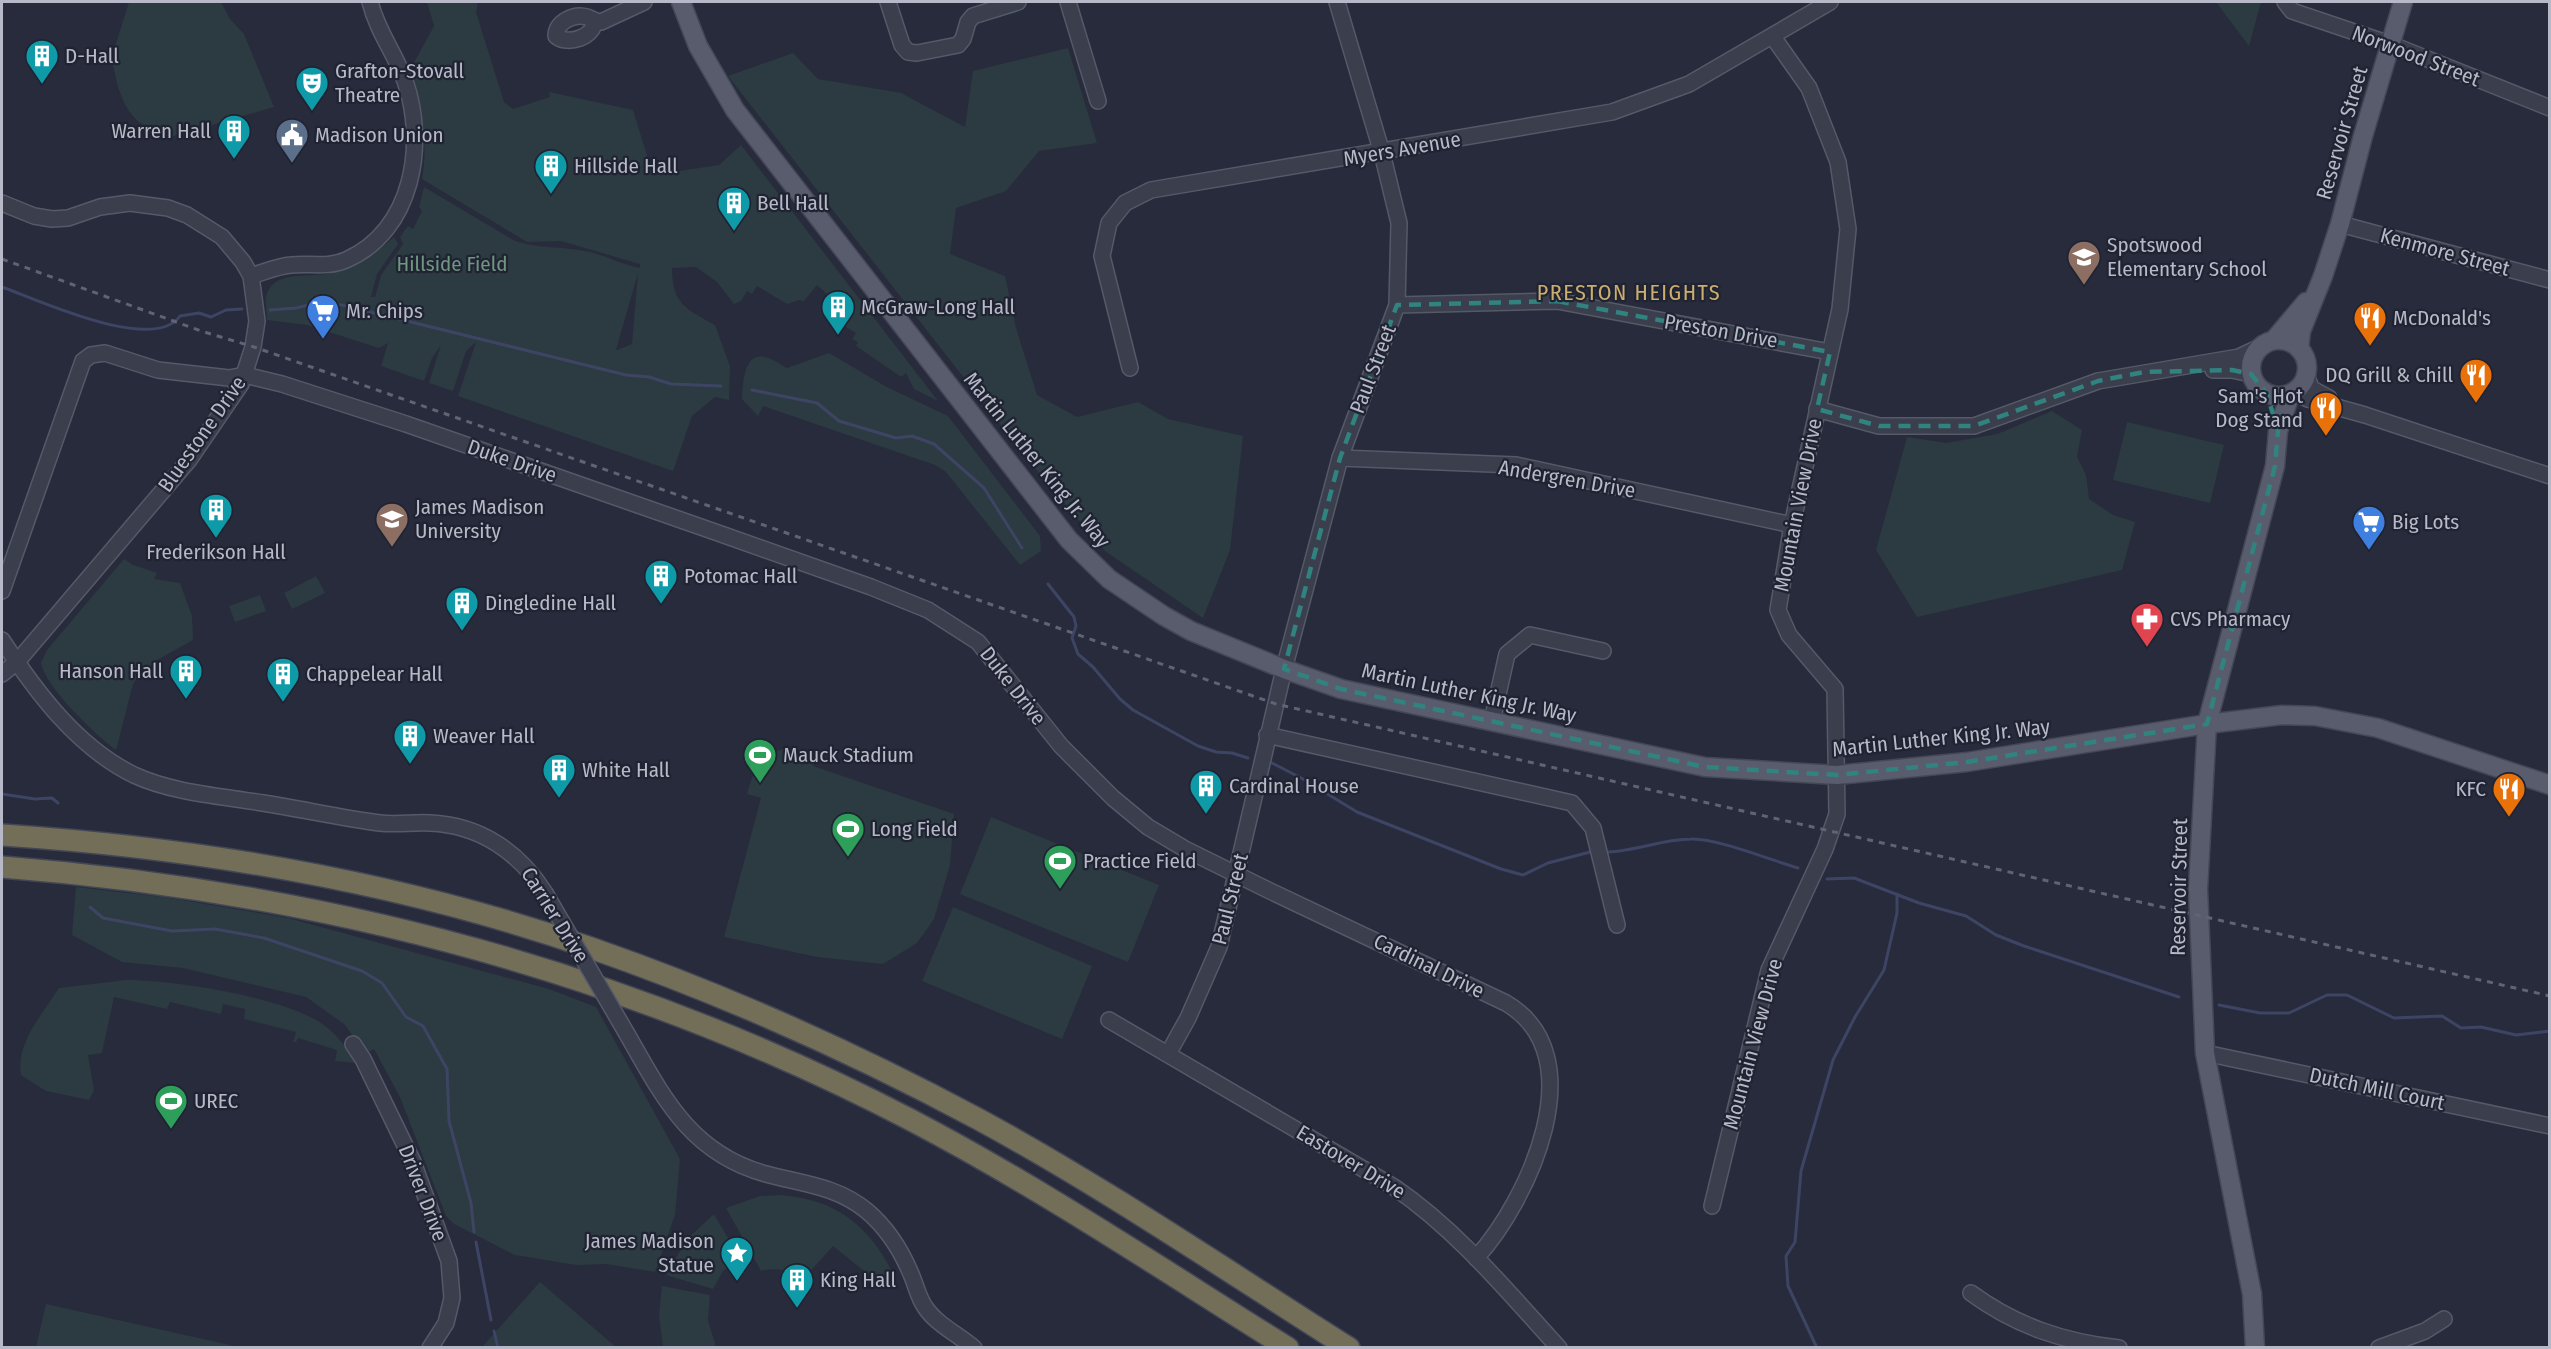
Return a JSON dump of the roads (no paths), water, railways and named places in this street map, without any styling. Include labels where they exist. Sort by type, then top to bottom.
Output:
[{"type":"highway","points":[[2,835],[83,840],[166,851],[260,865],[360,885],[494,919],[591,948],[660,973],[798,1030],[981,1121],[1120,1204],[1349,1347]]},
{"type":"highway","points":[[2,867],[195,888],[280,902],[378,923],[496,954],[676,1014],[812,1072],[952,1143],[1083,1219],[1288,1347]]},
{"type":"main road","name":"Martin Luther King Jr. Way","points":[[681,2],[698,46],[735,110],[1069,540],[1109,579],[1191,631],[1284,669],[1341,689],[1705,767],[1837,775],[1967,762],[2207,724],[2282,715],[2315,716],[2378,728],[2550,785]]},
{"type":"main road","name":"Reservoir Street","points":[[2299,349],[2301,331],[2324,276],[2340,224],[2362,136],[2403,2]]},
{"type":"main road","name":"Reservoir Street","points":[[2266,344],[2301,310],[2324,276]]},
{"type":"main road","points":[[2283,340],[2299,349],[2307,366],[2306,376],[2291,394],[2280,396],[2267,394],[2259,389],[2251,374],[2250,364],[2266,344],[2283,340]]},
{"type":"main road","name":"Reservoir Street","points":[[2267,394],[2278,431]]},
{"type":"main road","name":"Reservoir Street","points":[[2255,1347],[2252,1294],[2205,1053],[2198,889],[2207,724],[2275,466],[2278,431],[2291,394]]},
{"type":"street","points":[[251,276],[290,265],[329,265],[345,261],[367,249],[382,235],[408,189],[416,146],[410,100],[404,80],[378,29],[370,2]]},
{"type":"street","points":[[594,21],[604,21],[644,2]]},
{"type":"street","points":[[888,2],[902,45],[908,52],[917,53],[958,45],[973,15],[1018,2]]},
{"type":"street","points":[[1068,2],[1098,101]]},
{"type":"street","name":"Paul Street","points":[[1168,1054],[1188,1018],[1219,947],[1267,735],[1340,458],[1397,305],[1399,223],[1382,153],[1337,2]]},
{"type":"street","name":"Myers Avenue","points":[[1130,368],[1102,256],[1109,223],[1125,203],[1151,190],[1382,153],[1612,112],[1689,84],[1830,2]]},
{"type":"street","name":"Norwood Street","points":[[2285,2],[2292,11],[2390,44],[2550,108]]},
{"type":"street","name":"Mountain View Drive","points":[[1712,1206],[1769,970],[1831,833],[1837,814],[1835,689],[1789,635],[1778,610],[1792,525],[1840,309],[1848,229],[1838,162],[1809,88],[1773,37]]},
{"type":"street","name":"Bluestone Drive","points":[[2,203],[34,216],[52,219],[68,218],[115,204],[139,204],[168,208],[203,224],[222,237],[251,276],[257,321],[245,375],[189,460],[17,662],[2,674]]},
{"type":"street","name":"Kenmore Street","points":[[2340,224],[2550,280]]},
{"type":"street","name":"Preston Drive","points":[[1397,305],[1557,301],[1830,352]]},
{"type":"street","points":[[1817,410],[1879,426],[1974,426],[2098,381],[2239,357],[2266,344]]},
{"type":"street","name":"Duke Drive","points":[[2,591],[83,361],[91,355],[105,353],[158,370],[229,378],[245,375],[282,384],[424,430],[828,572],[928,610],[962,629],[988,652],[1061,746],[1102,787]]},
{"type":"street","points":[[2164,370],[2232,369],[2251,374]]},
{"type":"street","points":[[2306,376],[2312,389],[2318,394],[2365,415]]},
{"type":"street","points":[[2291,394],[2365,415],[2550,476]]},
{"type":"street","name":"Andergren Drive","points":[[1340,458],[1516,465],[1792,525]]},
{"type":"street","points":[[1492,721],[1507,654],[1530,636],[1603,651]]},
{"type":"street","points":[[2,640],[17,662]]},
{"type":"street","name":"Carrier Drive","points":[[17,662],[76,734],[105,758],[135,775],[185,790],[377,822],[433,823],[456,826],[488,838],[507,850],[529,869],[545,893],[672,1110],[704,1143],[722,1155],[755,1170],[830,1189],[850,1199],[874,1217],[899,1249],[925,1307],[974,1347]]},
{"type":"street","points":[[1267,735],[1572,803],[1593,828],[1617,925]]},
{"type":"street","name":"Cardinal Drive","points":[[1102,787],[1133,816],[1158,834],[1506,1003],[1523,1015],[1536,1030],[1546,1051],[1550,1081],[1540,1140],[1527,1178],[1512,1208],[1476,1258]]},
{"type":"street","name":"Eastover Drive","points":[[1109,1020],[1394,1186],[1444,1225],[1559,1347]]},
{"type":"street","name":"Driver Drive","points":[[353,1044],[363,1059],[413,1162],[449,1261],[452,1298],[446,1323],[430,1347]]},
{"type":"street","name":"Dutch Mill Court","points":[[2205,1053],[2550,1126]]},
{"type":"street","points":[[1971,1293],[1996,1310],[2035,1330],[2073,1341],[2119,1347]]},
{"type":"street","points":[[2379,1347],[2425,1331],[2444,1319]]},
{"type":"waterway","points":[[2,287],[67,312],[121,327],[146,329],[166,326],[180,316],[199,313],[211,317],[226,310],[242,309]]},
{"type":"waterway","points":[[270,310],[296,308],[317,303],[342,305],[626,375],[649,377],[671,384],[721,386]]},
{"type":"waterway","points":[[752,390],[817,403],[839,421],[896,438],[912,436],[934,444],[984,488],[1022,548]]},
{"type":"waterway","points":[[1048,584],[1074,617],[1076,626],[1072,638],[1078,654],[1093,667],[1120,699],[1133,710],[1198,746],[1248,758]]},
{"type":"waterway","points":[[1272,763],[1357,812],[1501,869],[1523,875],[1548,863],[1594,851]]},
{"type":"waterway","points":[[2,794],[35,799],[52,798],[58,803]]},
{"type":"waterway","points":[[1604,852],[1691,839],[1715,842],[1798,868]]},
{"type":"waterway","points":[[1827,879],[1854,878],[1919,903],[1966,916],[1996,935],[2024,946],[2179,997]]},
{"type":"waterway","points":[[1817,1348],[1788,1286],[1786,1256],[1795,1242],[1801,1171],[1833,1060],[1855,1017],[1884,970],[1897,913],[1897,894]]},
{"type":"waterway","points":[[90,907],[103,918],[172,931],[215,929],[264,938],[362,971],[382,983],[406,1017],[423,1026],[447,1069],[449,1121],[471,1203],[474,1232]]},
{"type":"waterway","points":[[2219,1005],[2260,1013],[2289,1013],[2327,995],[2347,995],[2394,1018],[2442,1016],[2461,1028],[2481,1027],[2516,1035],[2550,1031]]},
{"type":"waterway","points":[[476,1242],[491,1320]]},
{"type":"waterway","points":[[494,1331],[498,1348]]},
{"type":"railway","points":[[2,259],[201,331],[254,347],[1276,704],[2550,996]]},
{"type":"place","name":"D-Hall","points":[[42,85]]},
{"type":"place","name":"Grafton-Stovall Theatre","points":[[312,112]]},
{"type":"place","name":"Warren Hall","points":[[234,160]]},
{"type":"place","name":"Madison Union","points":[[292,164]]},
{"type":"place","name":"Hillside Hall","points":[[551,195]]},
{"type":"place","name":"Bell Hall","points":[[734,232]]},
{"type":"place","name":"Spotswood Elementary School","points":[[2084,286]]},
{"type":"place","name":"McGraw-Long Hall","points":[[838,336]]},
{"type":"place","name":"Mr. Chips","points":[[323,340]]},
{"type":"place","name":"McDonald's","points":[[2370,347]]},
{"type":"place","name":"DQ Grill & Chill","points":[[2476,404]]},
{"type":"place","name":"Sam's Hot Dog Stand","points":[[2326,437]]},
{"type":"place","name":"Frederikson Hall","points":[[216,539]]},
{"type":"place","name":"James Madison University","points":[[392,548]]},
{"type":"place","name":"Big Lots","points":[[2369,551]]},
{"type":"place","name":"Potomac Hall","points":[[661,605]]},
{"type":"place","name":"Dingledine Hall","points":[[462,632]]},
{"type":"place","name":"CVS Pharmacy","points":[[2147,648]]},
{"type":"place","name":"Hanson Hall","points":[[186,700]]},
{"type":"place","name":"Chappelear Hall","points":[[283,703]]},
{"type":"place","name":"Weaver Hall","points":[[410,765]]},
{"type":"place","name":"Mauck Stadium","points":[[760,784]]},
{"type":"place","name":"White Hall","points":[[559,799]]},
{"type":"place","name":"Cardinal House","points":[[1206,815]]},
{"type":"place","name":"KFC","points":[[2509,818]]},
{"type":"place","name":"Long Field","points":[[848,858]]},
{"type":"place","name":"Practice Field","points":[[1060,890]]},
{"type":"place","name":"UREC","points":[[171,1130]]},
{"type":"place","name":"James Madison Statue","points":[[737,1282]]},
{"type":"place","name":"King Hall","points":[[797,1309]]},
{"type":"district","name":"PRESTON HEIGHTS","points":[[1629,292]]},
{"type":"park label","name":"Hillside Field","points":[[452,264]]}]
